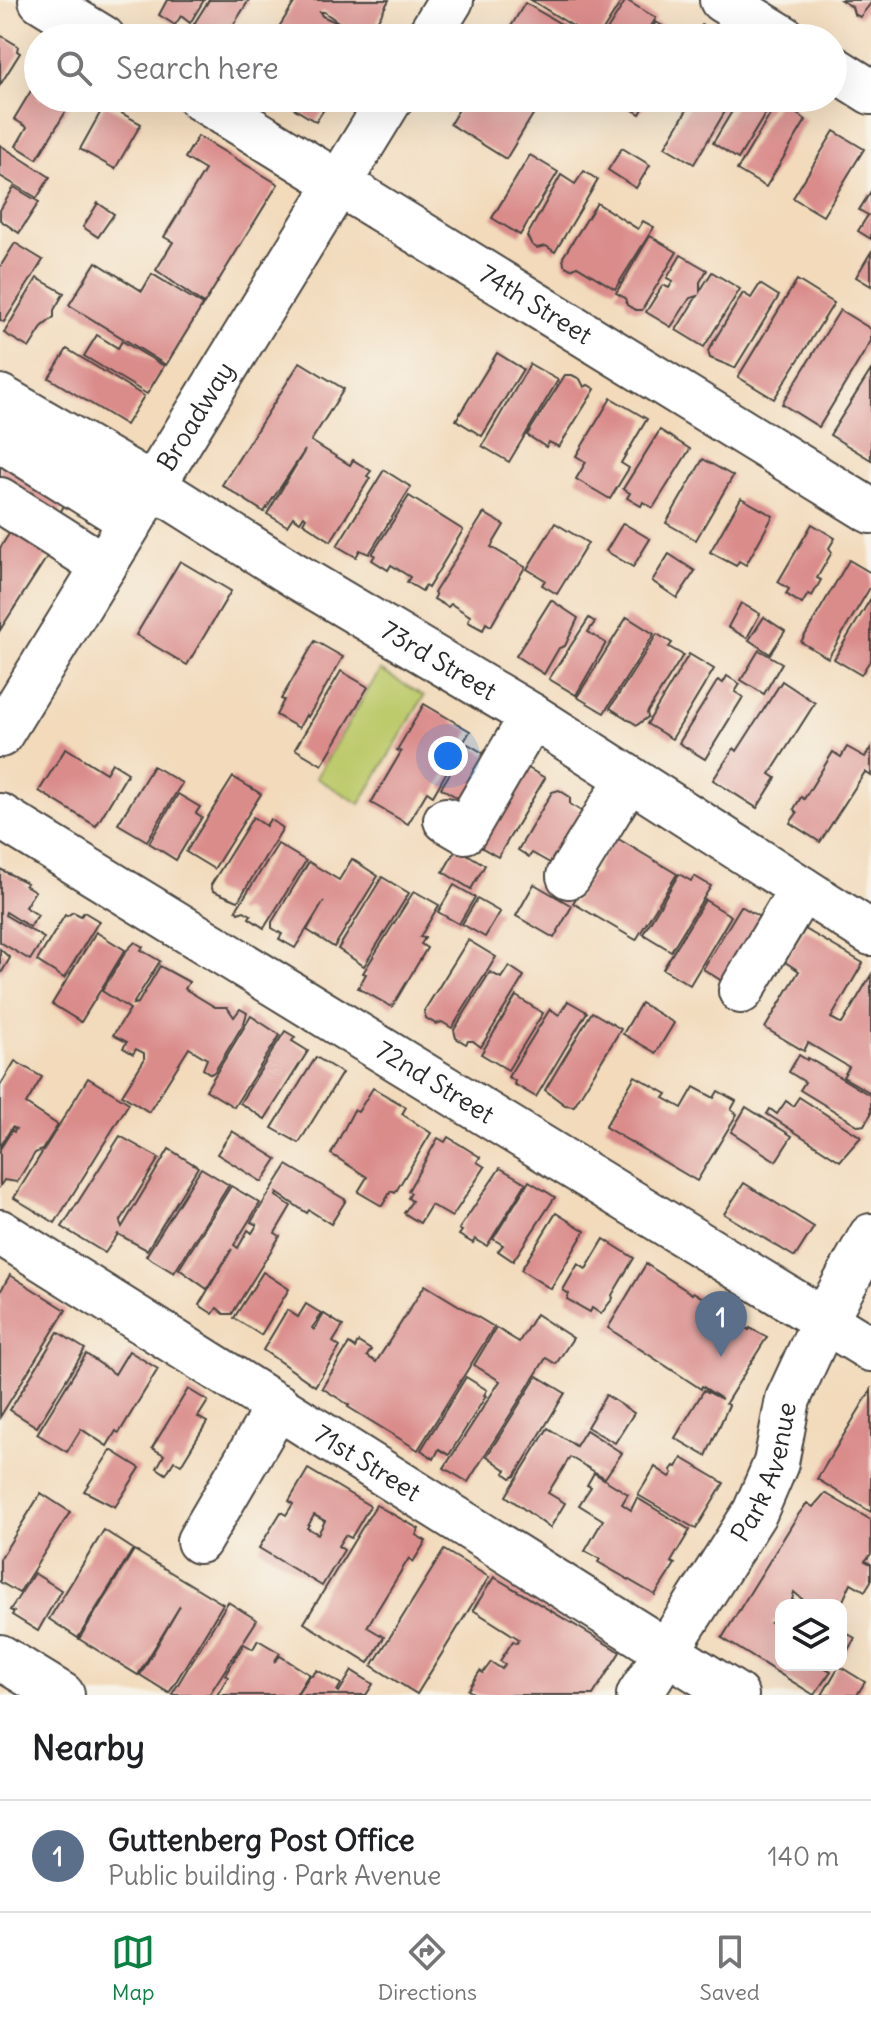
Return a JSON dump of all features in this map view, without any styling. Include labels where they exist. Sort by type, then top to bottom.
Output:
[{"type":"street","points":[[41,0],[80,24]]},
{"type":"street","points":[[436,24],[451,0]]},
{"type":"street","points":[[722,0],[761,24]]},
{"type":"street","points":[[847,77],[871,92]]},
{"type":"street","name":"74th Street","points":[[223,112],[871,511]]},
{"type":"street","name":"Broadway","points":[[0,735],[383,112]]},
{"type":"street","name":"73rd Street","points":[[0,397],[142,503],[296,576],[532,716],[871,933]]},
{"type":"street","points":[[0,439],[142,503]]},
{"type":"street","points":[[0,500],[104,566]]},
{"type":"street","points":[[446,820],[465,831],[532,716]]},
{"type":"street","points":[[569,876],[629,778]]},
{"type":"street","name":"72nd Street","points":[[0,816],[871,1349]]},
{"type":"street","points":[[741,991],[802,889]]},
{"type":"street","name":"71st Street","points":[[0,1232],[736,1695]]},
{"type":"street","name":"Park Avenue","points":[[639,1695],[755,1512],[776,1463],[788,1399],[824,1321],[871,1236]]},
{"type":"street","points":[[199,1541],[278,1406]]},
{"type":"street","points":[[0,1657],[62,1695]]},
{"type":"green space","points":[[380,670],[424,696],[360,804],[316,778]]},
{"type":"building","points":[[167,0],[204,0],[190,23],[181,16],[173,24],[159,15]]},
{"type":"building","points":[[209,0],[249,0],[234,24],[194,24]]},
{"type":"building","points":[[296,0],[389,0],[376,24],[341,24],[320,12],[340,24],[281,24]]},
{"type":"building","points":[[531,0],[621,2],[607,24],[570,24]]},
{"type":"building","points":[[626,0],[656,18],[652,24],[611,24]]},
{"type":"building","points":[[841,0],[871,0],[871,3],[860,17]]},
{"type":"building","points":[[525,3],[561,24],[512,24]]},
{"type":"building","points":[[0,35],[18,46],[20,53],[0,85]]},
{"type":"building","points":[[24,102],[24,112],[66,112],[37,159],[16,146],[27,127],[14,119]]},
{"type":"building","points":[[101,112],[119,112],[141,124],[115,169],[80,149]]},
{"type":"building","points":[[300,112],[322,112],[316,122]]},
{"type":"building","points":[[457,112],[535,112],[506,159],[450,124]]},
{"type":"building","points":[[686,112],[725,112],[694,164],[665,147]]},
{"type":"building","points":[[732,112],[767,112],[738,159],[713,143]]},
{"type":"building","points":[[772,112],[794,112],[806,120],[766,187],[737,170]]},
{"type":"building","points":[[834,131],[864,149],[823,216],[793,198]]},
{"type":"building","points":[[198,136],[278,184],[204,304],[156,270],[173,242],[164,237],[205,170],[185,158]]},
{"type":"building","points":[[0,145],[50,177],[37,198],[0,176]]},
{"type":"building","points":[[622,148],[650,165],[636,188],[608,170]]},
{"type":"building","points":[[530,155],[558,172],[520,235],[492,218]]},
{"type":"building","points":[[584,171],[598,180],[555,252],[546,246],[537,248],[532,245],[527,236],[561,175],[575,184]]},
{"type":"building","points":[[14,187],[39,202],[19,233],[0,220],[0,210]]},
{"type":"building","points":[[871,191],[871,239],[858,231],[868,215],[859,210]]},
{"type":"building","points":[[98,203],[114,214],[98,237],[83,227]]},
{"type":"building","points":[[597,203],[638,229],[643,221],[654,227],[615,289],[577,266],[571,269],[564,265],[563,257]]},
{"type":"building","points":[[650,236],[677,252],[642,310],[636,310],[616,293]]},
{"type":"building","points":[[15,243],[43,260],[4,322],[0,320],[0,267]]},
{"type":"building","points":[[871,252],[871,286],[856,277]]},
{"type":"building","points":[[681,255],[707,270],[700,282],[700,291],[712,272],[740,289],[704,347],[676,330],[697,296],[690,298],[671,327],[646,312],[663,285],[669,288],[673,281],[667,278]]},
{"type":"building","points":[[96,262],[142,291],[152,274],[203,305],[166,365],[69,305]]},
{"type":"building","points":[[37,278],[64,293],[54,310],[54,317],[43,326],[29,348],[4,333]]},
{"type":"building","points":[[797,280],[834,303],[774,399],[738,377]]},
{"type":"building","points":[[760,284],[779,296],[735,368],[710,358],[708,351],[743,293],[751,298]]},
{"type":"building","points":[[840,310],[871,329],[871,341],[819,427],[782,404]]},
{"type":"building","points":[[97,335],[118,348],[122,341],[164,366],[147,394],[84,356]]},
{"type":"building","points":[[67,349],[144,396],[126,425],[49,378]]},
{"type":"building","points":[[497,353],[523,369],[482,436],[456,420]]},
{"type":"building","points":[[300,362],[344,389],[311,441],[350,465],[353,460],[371,471],[367,476],[370,478],[331,541],[303,523],[304,516],[300,522],[293,517],[287,526],[267,514],[305,450],[264,512],[222,485]]},
{"type":"building","points":[[530,364],[558,380],[509,462],[482,446]]},
{"type":"building","points":[[871,370],[871,460],[830,435]]},
{"type":"building","points":[[565,375],[572,375],[580,379],[584,387],[588,385],[595,389],[559,447],[549,442],[546,447],[527,435]]},
{"type":"building","points":[[611,398],[647,419],[621,463],[629,468],[610,499],[576,479],[586,462],[576,456]]},
{"type":"building","points":[[660,430],[690,449],[653,508],[643,502],[641,506],[627,498],[630,493],[623,489]]},
{"type":"building","points":[[0,453],[72,492],[54,523],[0,491]]},
{"type":"building","points":[[703,459],[733,476],[696,540],[666,523]]},
{"type":"building","points":[[384,470],[411,487],[369,554],[360,550],[356,557],[337,546]]},
{"type":"building","points":[[409,496],[463,530],[428,588],[425,586],[422,591],[407,582],[410,577],[391,565],[388,570],[372,560],[375,555],[372,554]]},
{"type":"building","points":[[741,498],[773,516],[746,565],[739,561],[736,566],[710,552]]},
{"type":"building","points":[[484,513],[504,525],[491,547],[525,567],[491,626],[486,623],[483,630],[468,622],[470,616],[451,604],[448,607],[434,599],[434,593]]},
{"type":"building","points":[[555,523],[588,543],[557,594],[542,585],[545,580],[527,569]]},
{"type":"building","points":[[623,523],[650,539],[633,567],[606,551]]},
{"type":"building","points":[[812,524],[835,538],[829,548],[832,552],[817,578],[821,580],[812,596],[808,594],[802,604],[786,594],[789,589],[778,582]]},
{"type":"building","points":[[14,526],[52,549],[0,630],[0,548]]},
{"type":"building","points":[[669,554],[695,571],[677,598],[652,581]]},
{"type":"building","points":[[849,560],[871,573],[871,586],[828,658],[801,642]]},
{"type":"building","points":[[180,561],[231,591],[187,665],[136,635]]},
{"type":"building","points":[[871,598],[871,659],[861,675],[834,659]]},
{"type":"building","points":[[551,600],[578,618],[565,646],[559,648],[544,674],[516,656]]},
{"type":"building","points":[[741,603],[760,614],[747,638],[728,627]]},
{"type":"building","points":[[627,617],[654,634],[604,713],[577,697]]},
{"type":"building","points":[[764,617],[785,631],[770,654],[749,640]]},
{"type":"building","points":[[589,618],[595,622],[588,632],[606,643],[576,695],[549,679]]},
{"type":"building","points":[[657,634],[672,643],[669,647],[683,655],[647,713],[648,717],[637,725],[610,708]]},
{"type":"building","points":[[315,641],[343,657],[299,728],[276,715],[284,700],[281,699]]},
{"type":"building","points":[[759,650],[782,663],[764,694],[741,680]]},
{"type":"building","points":[[689,654],[714,669],[672,739],[647,724]]},
{"type":"building","points":[[341,671],[368,687],[322,765],[295,749]]},
{"type":"building","points":[[727,676],[740,684],[735,692],[743,697],[705,759],[679,743],[718,680],[723,683]]},
{"type":"building","points":[[782,681],[815,703],[770,774],[776,778],[757,808],[713,780],[734,748],[737,751]]},
{"type":"building","points":[[424,704],[470,731],[433,796],[427,792],[408,824],[371,803]]},
{"type":"building","points":[[468,744],[493,759],[472,806],[441,788]]},
{"type":"building","points":[[847,747],[865,757],[871,747],[871,776],[865,772],[820,842],[790,823],[797,813],[794,809],[801,797],[804,799],[833,752],[841,757]]},
{"type":"building","points":[[66,748],[106,773],[112,763],[128,773],[96,826],[39,791]]},
{"type":"building","points":[[516,761],[545,778],[498,857],[479,846]]},
{"type":"building","points":[[153,766],[182,783],[147,841],[118,824]]},
{"type":"building","points":[[233,777],[261,794],[214,869],[186,852]]},
{"type":"building","points":[[559,790],[570,797],[570,804],[584,813],[557,858],[554,856],[550,863],[532,853],[529,857],[518,850],[552,792]]},
{"type":"building","points":[[178,794],[200,807],[196,813],[202,817],[176,860],[149,843]]},
{"type":"building","points":[[253,817],[266,826],[270,819],[283,828],[238,901],[213,891],[211,885]]},
{"type":"building","points":[[615,837],[677,874],[636,940],[573,903],[591,875],[597,874],[597,866]]},
{"type":"building","points":[[278,844],[306,861],[264,928],[249,918],[251,915],[236,910]]},
{"type":"building","points":[[457,848],[485,865],[471,889],[443,872]]},
{"type":"building","points":[[352,859],[378,876],[334,947],[307,930],[324,901],[295,948],[279,939],[282,934],[272,928],[272,922],[309,862],[339,880]]},
{"type":"building","points":[[0,869],[27,883],[25,885],[35,891],[25,907],[38,915],[30,927],[6,912],[5,915],[44,938],[30,960],[0,942]]},
{"type":"building","points":[[679,874],[691,881],[694,876],[711,886],[671,951],[643,934]]},
{"type":"building","points":[[382,877],[409,893],[364,966],[338,949]]},
{"type":"building","points":[[534,884],[572,906],[554,938],[516,916]]},
{"type":"building","points":[[454,885],[475,897],[459,924],[438,912]]},
{"type":"building","points":[[414,891],[439,905],[420,937],[425,938],[421,944],[427,948],[392,1007],[358,988],[366,974],[363,973]]},
{"type":"building","points":[[477,899],[500,912],[485,937],[462,924]]},
{"type":"building","points":[[705,900],[731,916],[690,985],[663,969]]},
{"type":"building","points":[[741,906],[768,922],[730,986],[703,969]]},
{"type":"building","points":[[73,912],[81,916],[84,912],[99,921],[64,978],[37,961],[65,915]]},
{"type":"building","points":[[805,929],[863,963],[831,1018],[842,1024],[871,975],[871,1093],[843,1077],[849,1067],[808,1043],[804,1051],[765,1028],[799,971],[785,962]]},
{"type":"building","points":[[96,932],[125,950],[81,1022],[52,1004]]},
{"type":"building","points":[[468,940],[496,957],[452,1028],[442,1022],[436,1024],[426,1018],[424,1011]]},
{"type":"building","points":[[135,942],[143,947],[141,950],[160,961],[133,1004],[138,1003],[160,966],[189,982],[185,989],[215,1007],[227,1007],[234,1017],[240,1009],[247,1013],[215,1071],[211,1074],[203,1069],[207,1059],[189,1048],[149,1112],[122,1095],[144,1060],[144,1053],[136,1049],[133,1054],[123,1048],[127,1042],[113,1035],[130,1009],[102,991]]},
{"type":"building","points":[[0,949],[10,958],[0,975]]},
{"type":"building","points":[[509,966],[524,976],[481,1047],[473,1041],[466,1044],[456,1038],[454,1030],[490,972],[501,978]]},
{"type":"building","points":[[516,996],[543,1013],[508,1070],[481,1054]]},
{"type":"building","points":[[568,1001],[587,1012],[536,1097],[508,1077],[550,1009],[559,1015]]},
{"type":"building","points":[[641,1003],[674,1023],[656,1053],[623,1034]]},
{"type":"building","points":[[592,1012],[621,1029],[574,1106],[565,1105],[545,1090]]},
{"type":"building","points":[[251,1016],[280,1035],[234,1107],[206,1090]]},
{"type":"building","points":[[285,1031],[295,1037],[292,1041],[308,1051],[265,1119],[240,1103]]},
{"type":"building","points":[[799,1055],[871,1096],[871,1114],[864,1125],[859,1126],[800,1090],[805,1082],[789,1072]]},
{"type":"building","points":[[316,1057],[342,1073],[299,1143],[272,1128]]},
{"type":"building","points":[[15,1061],[42,1077],[26,1104],[58,1125],[17,1182],[4,1180],[0,1186],[0,1149],[12,1130],[14,1132],[16,1129],[12,1127],[0,1147],[0,1086]]},
{"type":"building","points":[[635,1076],[667,1094],[664,1098],[682,1108],[694,1087],[714,1098],[718,1091],[736,1101],[731,1110],[737,1114],[697,1181],[605,1127]]},
{"type":"building","points":[[88,1078],[129,1103],[55,1223],[14,1198]]},
{"type":"building","points":[[373,1088],[406,1107],[402,1114],[431,1133],[395,1193],[391,1191],[382,1206],[358,1192],[367,1177],[331,1154],[354,1110],[358,1112]]},
{"type":"building","points":[[799,1097],[861,1137],[840,1161],[767,1114],[770,1109],[777,1114],[786,1101],[793,1106]]},
{"type":"building","points":[[746,1107],[792,1136],[776,1161],[731,1132]]},
{"type":"building","points":[[232,1131],[277,1159],[262,1182],[217,1154]]},
{"type":"building","points":[[120,1136],[159,1158],[120,1222],[122,1227],[169,1149],[198,1167],[147,1250],[118,1234],[105,1253],[62,1227]]},
{"type":"building","points":[[448,1137],[480,1157],[477,1162],[485,1167],[452,1217],[431,1205],[420,1223],[404,1213],[412,1201],[408,1198],[411,1193],[408,1191],[438,1138],[445,1142]]},
{"type":"building","points":[[287,1165],[346,1200],[331,1224],[309,1210],[307,1213],[277,1193],[276,1196],[291,1206],[275,1233],[280,1236],[232,1314],[224,1314],[217,1308],[213,1314],[199,1305],[232,1249],[207,1289],[179,1269],[231,1186],[260,1203],[234,1245],[238,1248],[248,1230],[252,1233],[257,1225],[251,1222]]},
{"type":"building","points":[[201,1168],[229,1185],[174,1273],[146,1256]]},
{"type":"building","points":[[500,1168],[526,1183],[487,1246],[475,1239],[473,1243],[459,1235],[462,1231],[459,1229]]},
{"type":"building","points":[[529,1181],[555,1197],[513,1261],[498,1251],[503,1245],[493,1239]]},
{"type":"building","points":[[744,1183],[814,1227],[795,1257],[724,1214]]},
{"type":"building","points":[[556,1213],[585,1231],[551,1289],[521,1270]]},
{"type":"building","points":[[604,1239],[634,1258],[601,1314],[592,1308],[590,1312],[567,1299],[569,1294],[563,1290],[578,1264],[586,1269]]},
{"type":"building","points":[[646,1264],[721,1309],[720,1312],[749,1330],[767,1337],[726,1403],[729,1405],[706,1456],[675,1438],[704,1390],[722,1399],[702,1386],[701,1389],[608,1328]]},
{"type":"building","points":[[263,1272],[289,1289],[261,1335],[234,1318]]},
{"type":"building","points":[[10,1275],[66,1310],[0,1417],[0,1292]]},
{"type":"building","points":[[425,1285],[494,1327],[418,1450],[322,1388],[349,1344],[355,1348],[358,1342],[371,1350],[367,1356],[376,1362]]},
{"type":"building","points":[[306,1304],[322,1314],[312,1328],[314,1330],[324,1314],[343,1326],[333,1342],[340,1347],[315,1386],[263,1350],[287,1310],[298,1317]]},
{"type":"building","points":[[536,1314],[573,1338],[556,1364],[546,1358],[468,1482],[444,1468],[500,1381],[474,1365],[496,1328],[519,1342]]},
{"type":"building","points":[[58,1332],[85,1349],[37,1427],[10,1410]]},
{"type":"building","points":[[129,1351],[158,1369],[119,1433],[116,1431],[107,1446],[81,1429],[67,1452],[37,1434],[86,1354],[115,1374]]},
{"type":"building","points":[[537,1376],[565,1393],[511,1478],[504,1473],[506,1470],[487,1456]]},
{"type":"building","points":[[466,1377],[487,1390],[486,1396],[449,1455],[439,1449],[434,1459],[421,1450]]},
{"type":"building","points":[[188,1389],[208,1401],[198,1417],[207,1422],[181,1465],[174,1461],[166,1474],[157,1468],[164,1455],[152,1448]]},
{"type":"building","points":[[871,1390],[871,1512],[817,1479]]},
{"type":"building","points":[[606,1395],[634,1413],[615,1443],[587,1427]]},
{"type":"building","points":[[548,1428],[576,1446],[586,1430],[622,1453],[605,1478],[570,1457],[548,1493],[565,1503],[550,1528],[506,1496]]},
{"type":"building","points":[[111,1450],[140,1468],[115,1507],[84,1491]]},
{"type":"building","points":[[682,1458],[724,1483],[696,1529],[638,1495],[655,1467],[670,1477],[673,1473],[671,1470]]},
{"type":"building","points":[[308,1469],[370,1506],[351,1538],[345,1535],[338,1546],[344,1550],[322,1586],[259,1548],[281,1512],[286,1515],[293,1504],[289,1501]],"holes":[[[314,1515],[325,1521],[318,1534],[307,1528]]]},
{"type":"building","points":[[594,1473],[628,1494],[622,1504],[631,1510],[637,1498],[690,1530],[671,1562],[675,1564],[655,1595],[585,1551],[603,1520],[579,1505],[591,1487],[587,1485]]},
{"type":"building","points":[[41,1493],[70,1512],[19,1593],[0,1582],[0,1559]]},
{"type":"building","points":[[825,1493],[871,1520],[871,1554],[865,1561],[871,1564],[871,1581],[865,1591],[851,1583],[844,1599],[802,1599],[794,1592],[792,1599],[775,1599],[775,1621],[771,1623],[775,1625],[775,1671],[722,1638],[798,1515],[807,1503],[813,1507]]},
{"type":"building","points":[[376,1505],[419,1529],[416,1535],[426,1541],[413,1562],[409,1558],[367,1627],[384,1637],[369,1663],[304,1623]]},
{"type":"building","points":[[104,1530],[133,1549],[78,1638],[49,1619]]},
{"type":"building","points":[[134,1550],[223,1604],[169,1693],[140,1675],[180,1606],[138,1675],[79,1639]]},
{"type":"building","points":[[444,1550],[489,1577],[417,1694],[372,1666]]},
{"type":"building","points":[[34,1573],[61,1590],[38,1631],[12,1615],[14,1612],[10,1610]]},
{"type":"building","points":[[494,1577],[620,1652],[593,1695],[477,1695],[468,1690],[480,1671],[483,1673],[491,1662],[502,1669],[505,1664],[500,1661],[513,1641],[517,1643],[519,1639],[473,1610]]},
{"type":"building","points":[[228,1602],[257,1620],[209,1695],[172,1694]]},
{"type":"building","points":[[847,1633],[855,1638],[847,1652]]},
{"type":"building","points":[[258,1640],[280,1653],[274,1662],[280,1656],[309,1674],[296,1695],[217,1695],[244,1644],[253,1649]]},
{"type":"building","points":[[317,1670],[341,1684],[339,1692],[352,1671],[373,1684],[366,1695],[297,1695]]},
{"type":"building","points":[[775,1671],[831,1671],[814,1695]]},
{"type":"building","points":[[836,1671],[847,1671],[865,1682],[857,1695],[822,1695]]},
{"type":"place","name":"Guttenberg Post Office","points":[[721,1357]]}]
